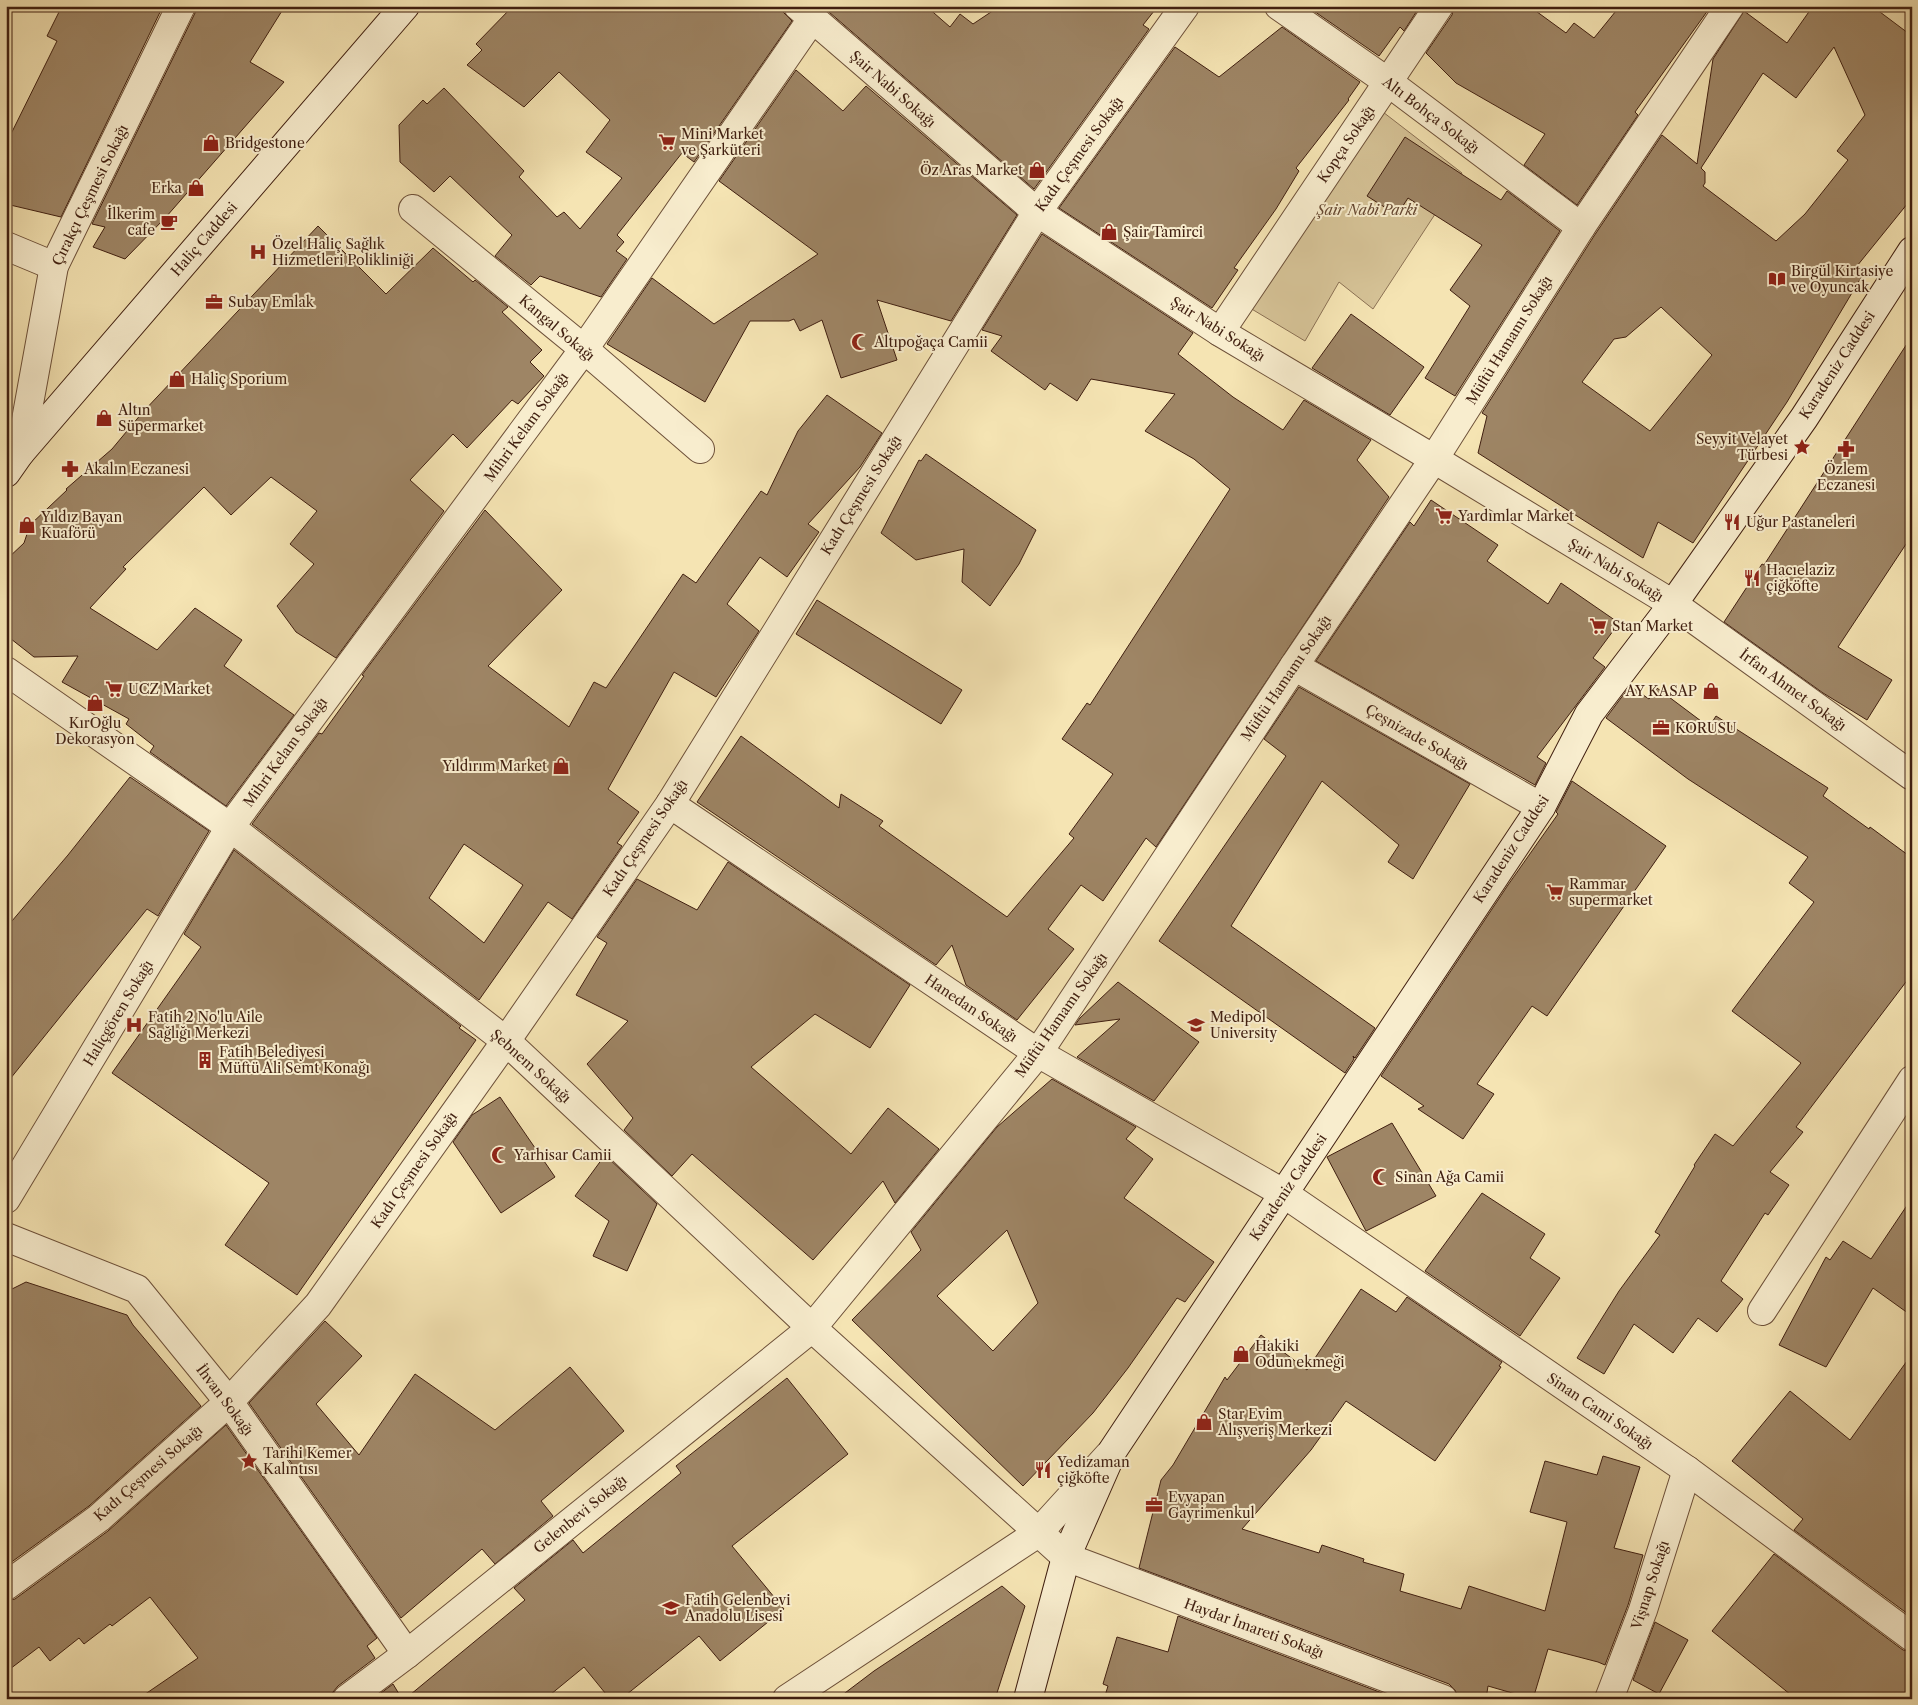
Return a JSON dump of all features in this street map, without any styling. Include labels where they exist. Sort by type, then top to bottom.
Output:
[{"type":"street","name":"Çırakçı Çeşmesi Sokağı","points":[[13,463],[54,266],[181,6]]},
{"type":"street","name":"Haliç Caddesi","points":[[13,463],[404,6]]},
{"type":"street","name":"Kadı Çeşmesi Sokağı","points":[[6,1586],[98,1518],[229,1402],[318,1305],[506,1041],[670,804],[1037,212],[1185,6]]},
{"type":"street","name":"Altı Bohça Sokağı","points":[[1279,6],[1388,82],[1581,227]]},
{"type":"street","name":"Kopça Sokağı","points":[[1220,332],[1439,6]]},
{"type":"street","name":"Müftü Hamamı Sokağı","points":[[812,1328],[1038,1053],[1294,666],[1434,459],[1581,227],[1730,6]]},
{"type":"street","name":"Şair Nabi Sokağı","points":[[805,13],[1037,212],[1220,332],[1673,604]]},
{"type":"street","name":"Mihri Kelam Sokağı","points":[[230,827],[584,349],[805,13]]},
{"type":"street","name":"Kangal Sokağı","points":[[413,209],[584,349],[700,449]]},
{"type":"street","points":[[6,246],[54,266]]},
{"type":"street","name":"Karadeniz Caddesi","points":[[1113,1450],[1541,807],[1589,714],[1673,604],[1804,418],[1907,266]]},
{"type":"street","name":"İrfan Ahmet Sokağı","points":[[1673,604],[1912,776]]},
{"type":"street","name":"Çeşnizade Sokağı","points":[[1294,666],[1541,807]]},
{"type":"street","name":"Şebnem Sokağı","points":[[6,671],[230,827],[506,1041],[812,1328],[1066,1558]]},
{"type":"street","name":"Hanedan Sokağı","points":[[670,804],[1038,1053],[1283,1193]]},
{"type":"street","name":"Haliçgören Sokağı","points":[[6,1199],[230,827]]},
{"type":"street","points":[[1762,1311],[1912,1080]]},
{"type":"street","name":"Sinan Cami Sokağı","points":[[1283,1193],[1686,1470],[1912,1637]]},
{"type":"street","name":"İhvan Sokağı","points":[[6,1237],[136,1289],[229,1402],[407,1654]]},
{"type":"street","name":"Gelenbevi Sokağı","points":[[347,1699],[407,1654],[812,1328]]},
{"type":"street","points":[[787,1699],[1038,1533],[1113,1450]]},
{"type":"street","points":[[1028,1699],[1066,1558],[1113,1450]]},
{"type":"street","name":"Vişnap Sokağı","points":[[1609,1699],[1644,1610],[1686,1470]]},
{"type":"street","name":"Haydar İmareti Sokağı","points":[[1066,1558],[1443,1699]]},
{"type":"green space","name":"Şair Nabi Parki","points":[[1370,102],[1462,173],[1373,309],[1339,282],[1305,341],[1235,299]]},
{"type":"building","points":[[62,6],[163,6],[61,217],[6,204],[6,144],[57,41],[47,36]]},
{"type":"building","points":[[196,6],[285,6],[250,62],[284,82],[166,217],[125,259],[93,247],[105,227],[92,224],[195,13]]},
{"type":"building","points":[[513,6],[783,6],[783,12],[792,21],[694,162],[682,153],[617,235],[624,242],[616,251],[627,259],[601,297],[540,276],[531,285],[495,256],[512,235],[450,176],[434,192],[400,162],[399,125],[423,100],[427,104],[444,88],[524,171],[519,177],[557,217],[564,212],[580,229],[622,178],[586,152],[610,120],[559,72],[524,107],[467,65],[482,50],[476,44]]},
{"type":"building","points":[[822,6],[926,6],[950,27],[960,14],[973,24],[1000,6],[1158,6],[1143,25],[1149,29],[1034,189]]},
{"type":"building","points":[[1420,6],[1404,31],[1400,27],[1379,56],[1308,7]]},
{"type":"building","points":[[1454,6],[1529,6],[1566,33],[1574,23],[1594,38],[1620,6],[1711,6],[1635,112],[1638,115],[1577,205],[1524,165],[1545,134],[1456,83],[1426,53],[1452,15]]},
{"type":"building","points":[[1813,6],[1872,6],[1912,36],[1912,198],[1857,266],[1865,271],[1787,402],[1693,543],[1658,522],[1643,558],[1478,453],[1487,416],[1482,413],[1594,236],[1662,135],[1697,164],[1713,59],[1744,11],[1787,43]],"holes":[[[1834,47],[1865,115],[1837,151],[1848,160],[1805,214],[1776,241],[1703,186],[1705,183],[1705,172],[1701,168],[1763,73],[1796,98]],[[1661,307],[1712,355],[1650,431],[1582,382],[1614,339],[1626,337]]]},
{"type":"building","points":[[1282,27],[1360,82],[1349,100],[1296,168],[1299,171],[1276,209],[1234,268],[1238,270],[1212,308],[1059,208],[1175,47],[1219,77]]},
{"type":"building","points":[[796,70],[843,111],[866,86],[1017,215],[951,321],[877,300],[897,360],[841,378],[822,320],[800,331],[794,319],[789,321],[750,321],[705,402],[607,344],[652,278],[714,324],[818,254],[719,181]]},
{"type":"building","points":[[1405,137],[1501,200],[1507,191],[1560,231],[1455,396],[1425,378],[1470,306],[1450,290],[1482,245],[1408,198],[1397,215],[1367,196]]},
{"type":"building","points":[[318,226],[386,294],[433,248],[473,282],[475,280],[508,307],[502,312],[542,350],[530,362],[544,376],[518,404],[512,400],[467,448],[453,434],[410,480],[444,511],[336,658],[296,632],[277,606],[314,564],[290,544],[317,511],[271,477],[231,515],[204,487],[123,567],[126,569],[90,608],[157,650],[195,608],[242,640],[224,666],[294,715],[226,806],[150,752],[154,746],[126,724],[129,719],[62,682],[78,656],[34,657],[6,635],[6,560],[24,543],[30,525],[66,489],[112,449],[142,413]]},
{"type":"building","points":[[1042,234],[1193,333],[1178,354],[1233,397],[1283,430],[1304,400],[1371,440],[1357,460],[1389,497],[1156,847],[1146,838],[1103,901],[1081,885],[1048,929],[1074,949],[1017,1020],[966,985],[952,945],[936,965],[697,802],[741,736],[839,808],[841,794],[883,821],[879,826],[1007,917],[1074,838],[1069,834],[1113,774],[1062,739],[1087,703],[1090,705],[1230,489],[1194,459],[1145,431],[1175,394],[1091,379],[1077,401],[1050,383],[1045,390],[991,351],[1002,336],[982,330]]},
{"type":"building","points":[[1351,314],[1424,367],[1390,415],[1312,368]]},
{"type":"building","points":[[1912,336],[1912,535],[1838,647],[1892,680],[1867,720],[1823,693],[1724,622],[1762,564],[1764,565]]},
{"type":"building","points":[[827,395],[882,433],[860,467],[808,524],[819,532],[787,577],[760,557],[727,604],[759,631],[716,697],[674,672],[608,789],[639,812],[617,843],[622,846],[572,919],[548,902],[479,1000],[252,824],[319,733],[322,734],[364,676],[362,675],[485,510],[562,590],[488,666],[569,727],[594,682],[606,688],[683,574],[696,583],[761,491],[767,495],[798,431]],"holes":[[[464,844],[523,885],[484,943],[429,898]]]},
{"type":"building","points":[[926,454],[1036,530],[1019,564],[990,606],[962,582],[964,549],[916,560],[881,533],[919,460],[921,461]]},
{"type":"building","points":[[1431,500],[1498,545],[1487,561],[1548,604],[1561,583],[1619,623],[1593,658],[1605,667],[1537,757],[1546,763],[1535,785],[1316,661],[1410,522],[1414,526]]},
{"type":"building","points":[[817,600],[962,690],[941,724],[796,634]]},
{"type":"building","points":[[1630,686],[1649,699],[1657,688],[1709,727],[1716,716],[1828,788],[1823,796],[1912,858],[1912,974],[1796,1127],[1803,1132],[1770,1172],[1789,1185],[1768,1215],[1765,1213],[1721,1281],[1743,1299],[1717,1332],[1698,1318],[1673,1353],[1634,1324],[1604,1374],[1577,1358],[1619,1291],[1660,1235],[1655,1232],[1694,1165],[1715,1134],[1733,1146],[1801,1063],[1732,1011],[1814,902],[1789,883],[1808,857],[1688,779],[1606,718]]},
{"type":"building","points":[[1299,687],[1470,784],[1413,879],[1388,862],[1399,845],[1322,781],[1231,926],[1375,1028],[1355,1058],[1353,1056],[1354,1059],[1345,1073],[1159,941],[1286,756],[1264,739]]},
{"type":"building","points":[[130,777],[209,831],[158,916],[147,909],[6,1084],[6,928],[68,855]]},
{"type":"building","points":[[1572,781],[1666,846],[1547,1016],[1532,1006],[1477,1084],[1494,1094],[1463,1139],[1418,1109],[1424,1106],[1381,1076],[1508,885],[1558,814],[1556,812]]},
{"type":"building","points":[[234,850],[461,1026],[459,1028],[476,1040],[297,1295],[225,1245],[269,1183],[112,1073],[201,947],[184,934]]},
{"type":"building","points":[[728,862],[910,985],[870,1048],[815,1014],[751,1067],[851,1154],[888,1108],[939,1149],[895,1203],[883,1181],[813,1260],[692,1154],[672,1176],[624,1130],[633,1118],[587,1064],[628,1021],[576,995],[607,943],[597,937],[637,879],[697,910]]},
{"type":"building","points":[[1118,982],[1199,1042],[1154,1101],[1077,1057],[1120,1019],[1075,1025]]},
{"type":"building","points":[[1052,1079],[1136,1127],[1126,1139],[1153,1159],[1124,1198],[1214,1262],[1185,1302],[1177,1298],[1128,1368],[1093,1413],[1023,1486],[852,1320],[921,1250],[911,1232],[997,1127]],"holes":[[[1007,1230],[1038,1303],[993,1351],[937,1296]]]},
{"type":"building","name":"Yarhisar Camii","points":[[500,1097],[555,1177],[501,1213],[453,1142],[472,1115]]},
{"type":"building","name":"Sinan Ağa Camii","points":[[1392,1123],[1436,1196],[1366,1231],[1327,1157]]},
{"type":"building","points":[[605,1155],[657,1204],[627,1271],[593,1256],[609,1221],[575,1196]]},
{"type":"building","points":[[1482,1193],[1545,1234],[1530,1258],[1560,1278],[1520,1336],[1425,1271]]},
{"type":"building","points":[[1912,1198],[1912,1316],[1873,1288],[1826,1367],[1779,1345],[1826,1257],[1830,1260],[1843,1241],[1871,1259]]},
{"type":"building","points":[[26,1282],[127,1315],[133,1325],[201,1406],[89,1506],[6,1566],[6,1292]]},
{"type":"building","points":[[1361,1289],[1396,1312],[1407,1297],[1502,1362],[1499,1366],[1501,1367],[1435,1461],[1346,1401],[1311,1450],[1242,1529],[1319,1553],[1322,1545],[1364,1559],[1363,1562],[1404,1574],[1400,1591],[1461,1609],[1469,1586],[1545,1611],[1567,1522],[1530,1512],[1545,1461],[1597,1475],[1603,1456],[1640,1467],[1614,1548],[1643,1555],[1628,1605],[1605,1665],[1548,1649],[1533,1699],[1488,1686],[1486,1699],[1458,1699],[1455,1690],[1449,1684],[1139,1568],[1161,1480],[1173,1465],[1225,1377],[1227,1380],[1261,1335],[1307,1370]]},
{"type":"building","points":[[325,1321],[362,1356],[316,1404],[359,1455],[415,1374],[495,1430],[570,1367],[624,1431],[541,1501],[553,1516],[495,1564],[482,1549],[401,1618],[249,1403]]},
{"type":"building","points":[[1912,1354],[1912,1617],[1794,1530],[1803,1519],[1732,1461],[1790,1391],[1850,1440]]},
{"type":"building","points":[[787,1378],[848,1454],[732,1546],[784,1609],[720,1661],[699,1636],[621,1699],[610,1699],[584,1667],[545,1699],[405,1699],[525,1600],[514,1588],[573,1540],[583,1553],[681,1473],[676,1466]]},
{"type":"building","points":[[226,1425],[377,1638],[367,1646],[375,1658],[338,1686],[333,1692],[332,1699],[138,1699],[198,1658],[150,1597],[112,1626],[110,1624],[84,1644],[79,1638],[50,1661],[39,1647],[6,1672],[6,1601],[15,1599],[108,1531]]},
{"type":"building","points":[[1774,1554],[1903,1650],[1912,1652],[1912,1699],[1796,1699],[1712,1631]]},
{"type":"building","points":[[1002,1586],[1025,1606],[995,1699],[837,1699],[874,1671]]},
{"type":"building","points":[[1178,1616],[1398,1699],[1104,1699],[1108,1686],[1103,1684],[1117,1637],[1168,1652]]},
{"type":"building","points":[[1655,1622],[1688,1640],[1659,1694],[1633,1680]]},
{"type":"building","points":[[393,1684],[402,1699],[373,1699]]},
{"type":"place","name":"Mini Market ve Şarküteri","points":[[667,142]]},
{"type":"place","name":"Bridgestone","points":[[211,143]]},
{"type":"place","name":"Öz Aras Market","points":[[1037,170]]},
{"type":"place","name":"Erka","points":[[196,188]]},
{"type":"place","name":"İlkerim cafe","points":[[169,222]]},
{"type":"place","name":"Şair Tamirci","points":[[1109,232]]},
{"type":"place","name":"Özel Haliç Sağlık Hizmetleri Polikliniği","points":[[258,252]]},
{"type":"place","name":"Birgül Kirtasiye ve Oyuncak","points":[[1777,279]]},
{"type":"place","name":"Subay Emlak","points":[[214,302]]},
{"type":"place","name":"Altıpoğaça Camii","points":[[860,342]]},
{"type":"place","name":"Haliç Sporium","points":[[177,379]]},
{"type":"place","name":"Altın Süpermarket","points":[[104,418]]},
{"type":"place","name":"Seyyit Velayet Türbesi","points":[[1802,447]]},
{"type":"place","name":"Özlem Eczanesi","points":[[1846,449]]},
{"type":"place","name":"Akalın Eczanesi","points":[[70,469]]},
{"type":"place","name":"Yardımlar Market","points":[[1444,516]]},
{"type":"place","name":"Uğur Pastaneleri","points":[[1732,522]]},
{"type":"place","name":"Yıldız Bayan Kuaförü","points":[[27,525]]},
{"type":"place","name":"Hacıelaziz çiğköfte","points":[[1752,578]]},
{"type":"place","name":"Stan Market","points":[[1598,626]]},
{"type":"place","name":"UCZ Market","points":[[114,689]]},
{"type":"place","name":"AY KASAP","points":[[1711,691]]},
{"type":"place","name":"KırOğlu Dekorasyon","points":[[95,703]]},
{"type":"place","name":"KORUSU","points":[[1661,728]]},
{"type":"place","name":"Yıldırım Market","points":[[561,766]]},
{"type":"place","name":"Rammar supermarket","points":[[1555,892]]},
{"type":"place","name":"Fatih 2 No'lu Aile Sağlığı Merkezi","points":[[134,1025]]},
{"type":"place","name":"Medipol University","points":[[1196,1025]]},
{"type":"place","name":"Fatih Belediyesi Müftü Ali Semt Konağı","points":[[205,1060]]},
{"type":"place","name":"Yarhisar Camii","points":[[500,1155]]},
{"type":"place","name":"Sinan Ağa Camii","points":[[1381,1177]]},
{"type":"place","name":"Hakiki Odun ekmeği","points":[[1241,1354]]},
{"type":"place","name":"Star Evim Alışveriş Merkezi","points":[[1204,1422]]},
{"type":"place","name":"Tarihi Kemer Kalıntısı","points":[[249,1461]]},
{"type":"place","name":"Yedizaman çiğköfte","points":[[1043,1470]]},
{"type":"place","name":"Evyapan Gayrimenkul","points":[[1154,1505]]},
{"type":"place","name":"Fatih Gelenbevi Anadolu Lisesi","points":[[671,1608]]}]
